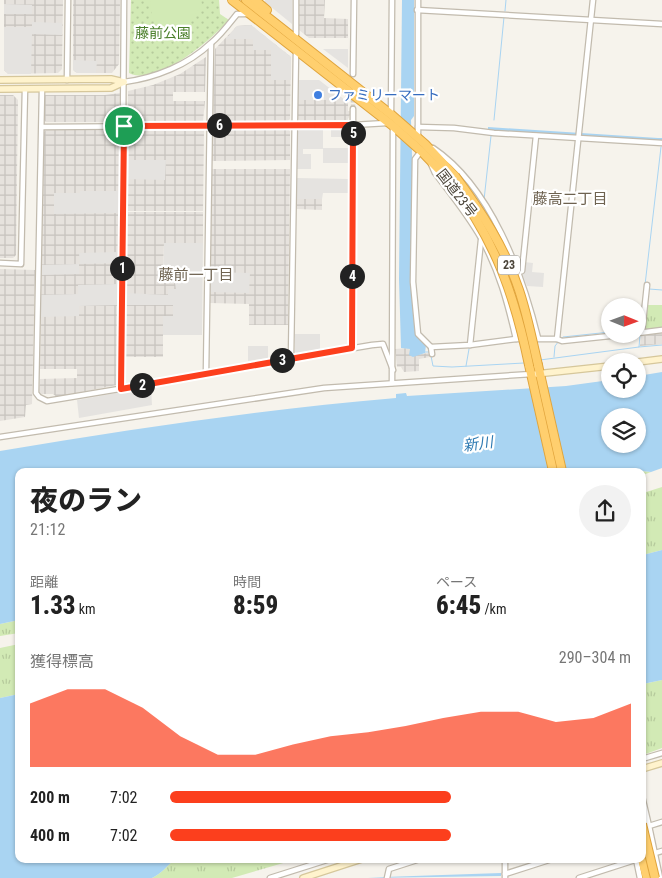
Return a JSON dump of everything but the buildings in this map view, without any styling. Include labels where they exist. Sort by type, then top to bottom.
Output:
[{"type":"highway","name":"国道23号","points":[[232,0],[391,120],[418,137],[422,149],[452,178]]},
{"type":"highway","name":"国道23号","points":[[246,0],[381,107],[391,120],[452,178],[499,260],[510,290],[534,365],[553,468]]},
{"type":"highway","points":[[256,0],[364,90],[381,107]]},
{"type":"highway","name":"国道23号","points":[[536,376],[561,468]]},
{"type":"highway","points":[[646,831],[655,878]]},
{"type":"highway","points":[[643,863],[647,878]]},
{"type":"street","points":[[67,80],[68,0]]},
{"type":"street","points":[[121,389],[124,0]]},
{"type":"street","points":[[296,0],[296,34]]},
{"type":"street","points":[[353,74],[354,0]]},
{"type":"street","points":[[392,0],[392,383]]},
{"type":"street","points":[[418,0],[418,137]]},
{"type":"street","points":[[559,340],[593,0]]},
{"type":"street","points":[[418,10],[662,24]]},
{"type":"street","points":[[0,89],[111,88],[124,82],[150,77],[167,71],[210,44],[237,14],[251,14]]},
{"type":"street","points":[[206,373],[210,44]]},
{"type":"street","points":[[291,358],[296,50]]},
{"type":"street","points":[[0,80],[111,79],[124,82]]},
{"type":"street","points":[[0,264],[21,264],[25,89]]},
{"type":"street","points":[[42,89],[36,392],[39,397],[47,401],[291,358],[383,344],[393,370]]},
{"type":"street","points":[[352,348],[353,109]]},
{"type":"street","points":[[42,126],[353,125],[391,120]]},
{"type":"street","points":[[418,127],[454,128],[494,134],[579,136],[662,143]]},
{"type":"street","points":[[518,272],[522,271],[536,136]]},
{"type":"street","points":[[422,149],[435,173],[481,238],[502,285],[516,339]]},
{"type":"street","points":[[422,149],[444,156],[476,193],[501,233],[518,272],[538,338]]},
{"type":"street","points":[[422,149],[416,159],[413,282],[418,334],[431,347],[432,354]]},
{"type":"street","points":[[470,345],[481,238]]},
{"type":"street","points":[[645,298],[647,285]]},
{"type":"street","points":[[646,332],[662,330]]},
{"type":"street","points":[[431,347],[470,345],[516,339],[538,338],[559,340],[601,336]]},
{"type":"street","points":[[646,361],[662,359]]},
{"type":"street","points":[[0,437],[324,388],[536,376],[601,367]]},
{"type":"street","points":[[646,758],[662,753]]},
{"type":"street","points":[[646,768],[662,763]]},
{"type":"street","points":[[646,826],[662,822]]},
{"type":"street","points":[[646,829],[655,853],[660,878]]},
{"type":"street","points":[[646,856],[662,851]]},
{"type":"street","points":[[270,878],[317,863]]},
{"type":"street","points":[[303,878],[350,863]]},
{"type":"street","points":[[387,877],[389,869],[408,863]]},
{"type":"street","points":[[505,863],[505,877],[542,863]]},
{"type":"street","points":[[579,878],[593,876],[627,863]]},
{"type":"street","points":[[638,863],[640,878]]},
{"type":"shaded area","points":[[4,0],[63,0],[62,69],[58,73],[8,74],[4,70]]},
{"type":"shaded area","points":[[73,0],[120,0],[119,64],[112,73],[77,73],[73,70]]},
{"type":"shaded area","points":[[265,0],[292,0],[292,24],[265,2]]},
{"type":"shaded area","points":[[299,0],[325,0],[324,18],[348,19],[348,38],[309,38],[299,30]]},
{"type":"shaded area","points":[[4,4],[32,5],[32,14],[4,14]]},
{"type":"shaded area","points":[[32,22],[62,23],[62,35],[32,34],[31,74],[8,74],[4,70],[4,27],[32,27]]},
{"type":"shaded area","points":[[251,25],[291,57],[290,119],[288,121],[214,121],[215,49],[237,26]]},
{"type":"shaded area","points":[[251,25],[291,57],[291,80],[271,80],[271,50],[253,50],[253,39],[226,39],[237,26]]},
{"type":"shaded area","points":[[323,49],[348,49],[348,68]]},
{"type":"shaded area","points":[[206,57],[205,92],[173,92],[173,101],[205,101],[203,121],[128,122],[128,91],[153,85],[180,74]]},
{"type":"shaded area","points":[[73,60],[97,61],[96,73],[77,73],[73,70]]},
{"type":"shaded area","points":[[298,80],[319,80],[345,100],[324,100],[324,91],[314,91],[313,100],[298,100]]},
{"type":"shaded area","points":[[120,93],[119,122],[46,122],[44,120],[45,95],[105,95]]},
{"type":"shaded area","points":[[0,95],[13,95],[18,100],[16,255],[13,258],[0,258]]},
{"type":"shaded area","points":[[298,100],[345,100],[348,102],[350,115],[347,121],[300,121],[298,119]]},
{"type":"shaded area","points":[[214,129],[288,129],[290,131],[290,160],[212,161],[212,131]]},
{"type":"shaded area","points":[[300,129],[323,129],[323,148],[349,148],[349,163],[323,163],[323,149],[303,149],[303,154],[311,154],[311,169],[297,169],[298,131]]},
{"type":"shaded area","points":[[331,129],[348,129],[349,137],[331,137]]},
{"type":"shaded area","points":[[46,130],[120,131],[117,385],[57,397],[53,394],[39,393],[40,379],[77,378],[77,369],[40,369],[44,132]]},
{"type":"shaded area","points":[[127,131],[204,131],[203,211],[126,211]]},
{"type":"shaded area","points":[[127,160],[166,160],[165,180],[126,179]]},
{"type":"shaded area","points":[[212,169],[290,169],[288,325],[249,325],[249,304],[210,303]]},
{"type":"shaded area","points":[[297,178],[348,179],[348,193],[323,193],[322,199],[297,199]]},
{"type":"shaded area","points":[[80,191],[119,191],[119,213],[54,214],[54,193],[80,193]]},
{"type":"shaded area","points":[[297,199],[322,199],[322,210],[297,209]]},
{"type":"shaded area","points":[[126,212],[203,212],[203,243],[164,243],[163,273],[202,273],[202,335],[163,335],[163,357],[124,357]]},
{"type":"shaded area","points":[[164,243],[203,243],[202,335],[163,335],[163,316],[173,316],[173,305],[125,305],[125,293],[168,295],[168,289],[176,289],[175,283],[163,283]]},
{"type":"shaded area","points":[[118,252],[118,263],[80,264],[79,253]]},
{"type":"shaded area","points":[[524,262],[533,263],[532,272],[544,273],[543,287],[527,286],[523,276]]},
{"type":"shaded area","points":[[79,264],[79,274],[42,275],[42,265]]},
{"type":"shaded area","points":[[0,269],[35,270],[32,404],[26,405],[25,417],[0,421]]},
{"type":"shaded area","points":[[210,272],[250,273],[249,293],[210,292]]},
{"type":"shaded area","points":[[118,284],[118,305],[79,306],[79,316],[41,317],[41,295],[78,294],[78,285]]},
{"type":"shaded area","points":[[662,332],[662,344],[640,346],[640,343],[646,343],[646,334]]},
{"type":"shaded area","points":[[295,334],[320,334],[320,349],[295,352]]},
{"type":"shaded area","points":[[248,346],[268,346],[268,358],[248,361]]},
{"type":"shaded area","points":[[408,348],[410,353],[415,355],[428,353],[430,357],[419,359],[419,371],[404,372],[401,367],[397,367],[395,349]]},
{"type":"shaded area","points":[[151,387],[152,405],[79,418],[77,400]]},
{"type":"green space","name":"藤前公園","points":[[131,0],[219,0],[220,14],[229,20],[210,39],[183,59],[168,68],[141,76],[129,73]]},
{"type":"green space","points":[[150,0],[201,0],[202,5],[175,43],[164,35],[156,25]]},
{"type":"green space","points":[[647,305],[662,305],[662,328],[646,329]]},
{"type":"green space","points":[[662,487],[662,550],[646,554],[646,492]]},
{"type":"green space","points":[[15,621],[15,634],[0,636],[0,624]]},
{"type":"green space","points":[[15,645],[15,695],[0,698],[0,648]]},
{"type":"green space","points":[[662,680],[662,748],[646,754],[646,683]]},
{"type":"green space","points":[[171,863],[283,863],[232,878],[152,878]]},
{"type":"water","points":[[402,0],[414,0],[414,116],[411,120],[413,191],[410,280],[416,334],[426,345],[425,353],[413,357],[409,355],[410,349],[401,348],[399,279]]},
{"type":"water","points":[[488,127],[662,138],[662,141],[488,131]]},
{"type":"water","name":"新川","points":[[662,372],[662,468],[651,472],[646,471],[646,468],[15,468],[15,621],[0,624],[0,451],[197,420],[396,398],[396,394],[406,393],[407,396],[566,386],[601,381],[601,398],[646,398],[646,375]]},
{"type":"water","points":[[662,550],[662,680],[646,683],[646,554]]},
{"type":"water","points":[[15,695],[15,863],[170,863],[152,878],[0,878],[0,698]]},
{"type":"water","points":[[501,873],[501,876],[368,878],[384,877]]},
{"type":"waterway","points":[[505,11],[506,0]]},
{"type":"waterway","points":[[494,120],[504,17]]},
{"type":"waterway","points":[[484,200],[491,136]]},
{"type":"waterway","points":[[645,285],[661,147]]},
{"type":"waterway","points":[[649,289],[662,290]]},
{"type":"waterway","points":[[562,338],[601,333]]},
{"type":"waterway","points":[[554,357],[555,346],[559,341]]},
{"type":"waterway","points":[[540,360],[639,347],[639,343]]},
{"type":"waterway","points":[[639,347],[662,345]]},
{"type":"waterway","points":[[466,366],[469,349]]},
{"type":"waterway","points":[[431,356],[433,366],[452,367],[524,363]]},
{"type":"tunnel","points":[[353,95],[353,109]]},
{"type":"place","name":"ファミリーマート","points":[[318,95]]},
{"type":"district","name":"藤高二丁目","points":[[570,199]]},
{"type":"district","name":"藤前一丁目","points":[[196,275]]},
{"type":"route","points":[[353,125],[352,348],[121,389],[124,126],[353,125]]}]
